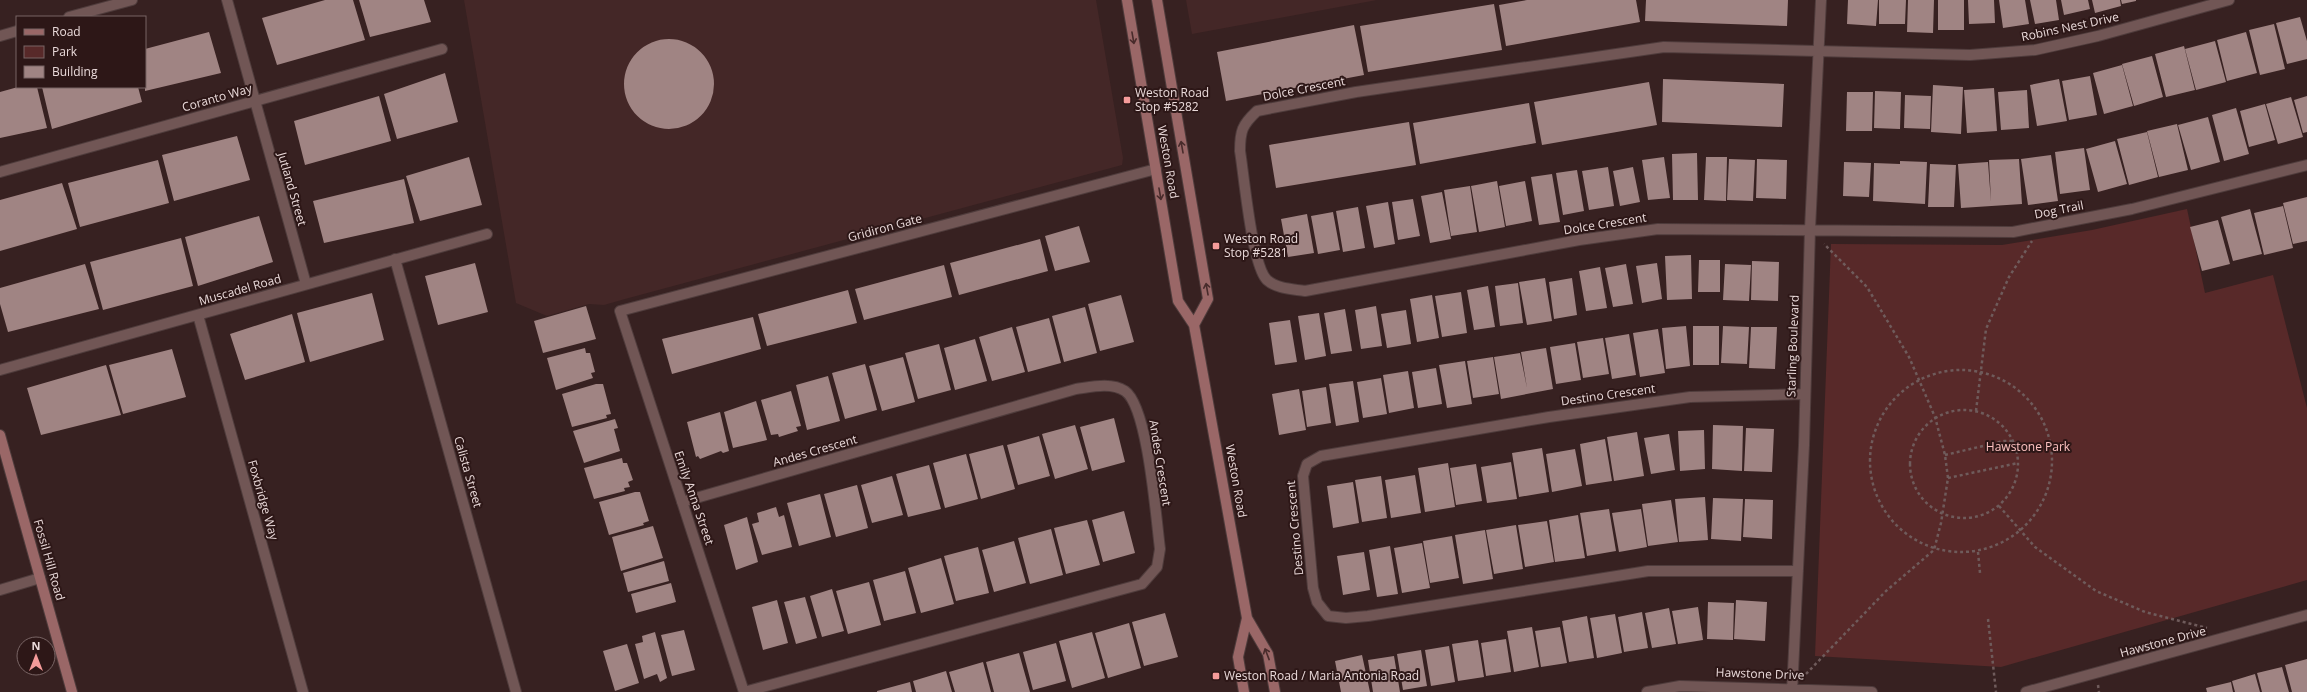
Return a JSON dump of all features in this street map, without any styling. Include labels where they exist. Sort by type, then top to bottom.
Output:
[{"type":"main road","name":"Weston Road","points":[[1127,0],[1178,301],[1194,325],[1247,618],[1268,654],[1275,692]]},
{"type":"main road","name":"Weston Road","points":[[1157,0],[1208,299],[1194,325]]},
{"type":"main road","name":"Fossil Hill Road","points":[[0,435],[72,692]]},
{"type":"main road","name":"Weston Road","points":[[1244,692],[1238,657],[1247,618]]},
{"type":"street","points":[[73,16],[132,0]]},
{"type":"street","name":"Jutland Street","points":[[227,0],[306,284]]},
{"type":"street","name":"Starling Boulevard","points":[[1792,690],[1804,445],[1804,394],[1810,229],[1821,0]]},
{"type":"street","name":"Robins Nest Drive","points":[[1818,53],[1970,55],[2035,50],[2098,36],[2229,0]]},
{"type":"street","points":[[0,36],[16,31]]},
{"type":"street","name":"Dolce Crescent","points":[[1810,229],[1658,229],[1579,240],[1305,291],[1283,288],[1267,280],[1257,260],[1240,151],[1240,137],[1244,123],[1257,111],[1380,88],[1664,47],[1818,53]]},
{"type":"street","name":"Coranto Way","points":[[0,172],[442,49]]},
{"type":"street","name":"Dog Trail","points":[[1810,229],[2013,232],[2132,209],[2307,165]]},
{"type":"street","name":"Gridiron Gate","points":[[620,311],[1156,169]]},
{"type":"street","name":"Muscadel Road","points":[[0,370],[487,234]]},
{"type":"street","name":"Calista Street","points":[[395,259],[516,692]]},
{"type":"street","name":"Emily Anna Street","points":[[620,311],[744,692]]},
{"type":"street","name":"Foxbridge Way","points":[[198,315],[303,692]]},
{"type":"street","name":"Andes Crescent","points":[[682,502],[1076,389],[1107,386],[1125,392],[1135,406],[1143,425],[1160,549],[1157,567],[1142,584],[744,692]]},
{"type":"street","name":"Destino Crescent","points":[[1798,571],[1648,571],[1368,616],[1346,618],[1328,616],[1317,602],[1313,588],[1303,476],[1307,464],[1322,456],[1548,417],[1690,397],[1804,394]]},
{"type":"street","points":[[0,590],[40,578]]},
{"type":"street","name":"Hawstone Drive","points":[[2026,692],[2307,615]]},
{"type":"street","name":"Hawstone Drive","points":[[1647,692],[1680,686],[1872,692]]},
{"type":"path","points":[[1976,411],[1986,329],[2006,284],[2042,226]]},
{"type":"path","points":[[1792,690],[1886,591],[1934,550],[1948,478],[1945,455],[1935,417],[1909,357],[1867,287],[1810,229]]},
{"type":"path","points":[[1946,370],[1980,370],[2004,379],[2028,397],[2047,426],[2054,462],[2040,509],[2022,531],[2007,541],[1978,552],[1954,553],[1934,550],[1901,531],[1886,515],[1871,482],[1870,446],[1885,408],[1918,379],[1946,370]]},
{"type":"path","points":[[1962,409],[1976,411],[1991,417],[2000,424],[2013,441],[2018,463],[2014,484],[2010,494],[1999,506],[1986,514],[1972,518],[1957,518],[1942,514],[1928,505],[1917,492],[1910,476],[1909,460],[1913,443],[1922,428],[1935,417],[1948,411],[1962,409]]},
{"type":"path","points":[[1945,455],[2013,441]]},
{"type":"path","points":[[1948,478],[2018,463]]},
{"type":"path","points":[[1999,506],[2035,547],[2096,591],[2145,612],[2214,629]]},
{"type":"path","points":[[1978,552],[1980,573]]},
{"type":"path","points":[[1988,619],[1996,692]]},
{"type":"shaded area","points":[[464,0],[1096,0],[1123,158],[1122,165],[604,305],[589,304],[547,316],[516,303]]},
{"type":"shaded area","points":[[1186,0],[1377,0],[1192,34]]},
{"type":"green space","name":"Hawstone Park","points":[[2187,209],[2205,293],[2273,275],[2307,408],[2307,580],[2001,667],[1815,656],[1831,244],[2002,245],[2092,230]]},
{"type":"building","points":[[325,0],[353,0],[365,40],[277,65],[262,18]]},
{"type":"building","points":[[359,0],[424,0],[431,22],[370,37]]},
{"type":"building","points":[[1527,0],[1636,0],[1640,22],[1506,46],[1499,5]]},
{"type":"building","points":[[1646,0],[1788,0],[1787,26],[1645,21]]},
{"type":"building","points":[[1848,0],[1878,0],[1876,26],[1847,24]]},
{"type":"building","points":[[1879,0],[1906,0],[1905,24],[1879,24]]},
{"type":"building","points":[[1908,0],[1934,0],[1933,33],[1907,32]]},
{"type":"building","points":[[1938,0],[1964,0],[1964,30],[1938,30]]},
{"type":"building","points":[[1968,0],[1994,0],[1995,23],[1969,24]]},
{"type":"building","points":[[1999,0],[2025,0],[2029,24],[2003,28]]},
{"type":"building","points":[[2030,0],[2056,0],[2059,20],[2035,24]]},
{"type":"building","points":[[2061,0],[2088,0],[2090,9],[2064,15]]},
{"type":"building","points":[[2092,0],[2120,0],[2121,6],[2095,13]]},
{"type":"building","points":[[2121,0],[2136,0],[2136,1],[2122,4]]},
{"type":"building","points":[[1494,4],[1502,50],[1368,72],[1360,26]]},
{"type":"building","points":[[2300,17],[2307,41],[2307,59],[2287,64],[2276,23]]},
{"type":"building","points":[[2274,24],[2285,69],[2260,75],[2249,30]]},
{"type":"building","points":[[1354,25],[1364,75],[1226,101],[1217,52]]},
{"type":"building","points":[[209,32],[221,73],[145,91],[146,49]]},
{"type":"building","points":[[2246,32],[2257,73],[2227,81],[2217,40]]},
{"type":"building","points":[[669,39],[686,42],[701,52],[711,67],[714,84],[711,101],[701,116],[686,126],[669,129],[652,126],[637,116],[627,101],[624,84],[627,67],[637,52],[652,42]]},
{"type":"building","points":[[2215,41],[2226,82],[2196,90],[2185,49]]},
{"type":"building","points":[[2184,46],[2195,90],[2166,97],[2155,54]]},
{"type":"building","points":[[2152,56],[2163,97],[2134,106],[2122,64]]},
{"type":"building","points":[[2122,65],[2133,106],[2104,114],[2093,73]]},
{"type":"building","points":[[445,73],[458,122],[397,139],[384,94]]},
{"type":"building","points":[[2090,76],[2097,115],[2069,120],[2062,81]]},
{"type":"building","points":[[1663,79],[1784,84],[1782,127],[1662,122]]},
{"type":"building","points":[[2059,79],[2067,121],[2037,126],[2030,85]]},
{"type":"building","points":[[1649,82],[1657,125],[1542,145],[1534,102]]},
{"type":"building","points":[[1933,85],[1963,87],[1961,134],[1931,132]]},
{"type":"building","points":[[16,88],[37,88],[47,128],[0,138],[0,92]]},
{"type":"building","points":[[42,88],[138,88],[142,102],[52,129]]},
{"type":"building","points":[[1994,88],[1997,131],[1967,133],[1964,90]]},
{"type":"building","points":[[2027,90],[2029,128],[2001,130],[1998,92]]},
{"type":"building","points":[[1875,91],[1901,92],[1900,129],[1874,128]]},
{"type":"building","points":[[1847,92],[1873,92],[1872,131],[1846,131]]},
{"type":"building","points":[[1905,95],[1931,96],[1930,129],[1904,128]]},
{"type":"building","points":[[379,96],[391,141],[305,165],[294,121]]},
{"type":"building","points":[[2307,96],[2307,132],[2303,133],[2294,100]]},
{"type":"building","points":[[2291,97],[2303,137],[2278,144],[2266,104]]},
{"type":"building","points":[[1529,103],[1536,143],[1420,164],[1413,123]]},
{"type":"building","points":[[2265,104],[2275,140],[2249,147],[2240,111]]},
{"type":"building","points":[[2236,108],[2249,154],[2224,161],[2212,115]]},
{"type":"building","points":[[2208,117],[2220,162],[2191,170],[2178,125]]},
{"type":"building","points":[[1409,122],[1416,165],[1276,188],[1269,145]]},
{"type":"building","points":[[2177,124],[2188,170],[2159,177],[2147,131]]},
{"type":"building","points":[[2147,132],[2158,177],[2129,185],[2117,139]]},
{"type":"building","points":[[237,136],[250,180],[174,201],[162,155]]},
{"type":"building","points":[[2115,141],[2127,184],[2098,192],[2086,149]]},
{"type":"building","points":[[2084,148],[2090,190],[2060,194],[2055,152]]},
{"type":"building","points":[[1697,153],[1698,200],[1673,200],[1672,154]]},
{"type":"building","points":[[2051,155],[2058,201],[2028,205],[2021,159]]},
{"type":"building","points":[[469,157],[482,205],[420,221],[406,176]]},
{"type":"building","points":[[1664,157],[1670,198],[1648,200],[1642,160]]},
{"type":"building","points":[[1706,157],[1727,157],[1726,201],[1704,200]]},
{"type":"building","points":[[1729,159],[1755,160],[1753,201],[1727,200]]},
{"type":"building","points":[[1757,159],[1787,160],[1786,199],[1756,198]]},
{"type":"building","points":[[2019,159],[2022,204],[1961,208],[1958,164],[1988,162],[1991,202],[1989,160]]},
{"type":"building","points":[[158,160],[169,203],[80,227],[68,183]]},
{"type":"building","points":[[1900,161],[1927,162],[1925,204],[1873,201],[1874,163],[1900,164]]},
{"type":"building","points":[[1844,162],[1871,163],[1869,197],[1843,196]]},
{"type":"building","points":[[1930,164],[1956,165],[1954,207],[1928,207]]},
{"type":"building","points":[[1608,167],[1614,206],[1589,210],[1582,171]]},
{"type":"building","points":[[1633,167],[1640,202],[1620,206],[1613,171]]},
{"type":"building","points":[[1577,170],[1584,211],[1563,215],[1556,173]]},
{"type":"building","points":[[1552,174],[1560,222],[1539,225],[1531,177]]},
{"type":"building","points":[[404,179],[414,223],[324,243],[313,201]]},
{"type":"building","points":[[1497,181],[1505,227],[1479,232],[1471,186]]},
{"type":"building","points":[[1525,181],[1532,221],[1506,226],[1499,186]]},
{"type":"building","points":[[62,183],[77,229],[0,251],[0,200]]},
{"type":"building","points":[[1470,186],[1477,232],[1451,236],[1444,190]]},
{"type":"building","points":[[1442,192],[1451,239],[1430,243],[1421,196]]},
{"type":"building","points":[[2307,197],[2307,241],[2293,244],[2283,203]]},
{"type":"building","points":[[1413,199],[1420,236],[1398,240],[1392,202]]},
{"type":"building","points":[[1388,202],[1395,244],[1374,248],[1366,206]]},
{"type":"building","points":[[2283,206],[2293,248],[2264,255],[2254,213]]},
{"type":"building","points":[[1358,207],[1365,248],[1343,252],[1336,211]]},
{"type":"building","points":[[2250,209],[2262,254],[2233,261],[2221,217]]},
{"type":"building","points":[[1333,212],[1340,250],[1318,254],[1311,216]]},
{"type":"building","points":[[1307,214],[1314,253],[1288,257],[1281,219]]},
{"type":"building","points":[[259,216],[273,262],[198,286],[185,237]]},
{"type":"building","points":[[2218,220],[2230,264],[2202,271],[2190,227]]},
{"type":"building","points":[[1079,226],[1090,262],[1055,271],[1045,236]]},
{"type":"building","points":[[181,238],[193,286],[103,310],[90,262]]},
{"type":"building","points":[[1040,239],[1048,271],[959,295],[950,263]]},
{"type":"building","points":[[1691,255],[1692,299],[1667,300],[1665,256]]},
{"type":"building","points":[[1699,260],[1720,260],[1720,292],[1698,292]]},
{"type":"building","points":[[1752,261],[1779,262],[1778,301],[1751,300]]},
{"type":"building","points":[[475,263],[488,312],[438,325],[425,276]]},
{"type":"building","points":[[1657,263],[1662,299],[1642,303],[1636,266]]},
{"type":"building","points":[[85,264],[99,309],[8,332],[0,304],[0,288]]},
{"type":"building","points":[[1626,264],[1633,304],[1613,307],[1605,268]]},
{"type":"building","points":[[1725,264],[1751,265],[1749,301],[1723,300]]},
{"type":"building","points":[[944,265],[952,297],[864,320],[855,289]]},
{"type":"building","points":[[1600,267],[1607,308],[1586,311],[1579,271]]},
{"type":"building","points":[[1545,278],[1552,321],[1527,325],[1519,282]]},
{"type":"building","points":[[1572,278],[1577,315],[1554,319],[1549,282]]},
{"type":"building","points":[[1518,283],[1523,323],[1500,326],[1495,286]]},
{"type":"building","points":[[1488,286],[1495,327],[1474,330],[1467,290]]},
{"type":"building","points":[[848,290],[857,323],[767,346],[758,314]]},
{"type":"building","points":[[1461,292],[1467,333],[1442,337],[1435,296]]},
{"type":"building","points":[[372,293],[384,340],[310,362],[297,313]]},
{"type":"building","points":[[1121,295],[1134,342],[1100,351],[1088,304]]},
{"type":"building","points":[[1432,295],[1439,338],[1417,342],[1410,299]]},
{"type":"building","points":[[586,306],[596,339],[543,353],[534,321]]},
{"type":"building","points":[[1376,306],[1382,346],[1361,349],[1355,310]]},
{"type":"building","points":[[1085,307],[1097,353],[1064,362],[1052,316]]},
{"type":"building","points":[[1345,309],[1352,351],[1331,354],[1324,313]]},
{"type":"building","points":[[1406,310],[1411,344],[1387,348],[1381,314]]},
{"type":"building","points":[[1319,313],[1326,356],[1305,360],[1298,316]]},
{"type":"building","points":[[292,314],[305,362],[245,380],[230,334]]},
{"type":"building","points":[[753,317],[761,349],[672,374],[662,339]]},
{"type":"building","points":[[1049,318],[1061,363],[1028,372],[1016,327]]},
{"type":"building","points":[[1290,320],[1297,362],[1275,365],[1269,323]]},
{"type":"building","points":[[1686,326],[1690,366],[1666,369],[1662,328]]},
{"type":"building","points":[[1693,326],[1719,326],[1719,365],[1693,365]]},
{"type":"building","points":[[1723,326],[1749,327],[1747,364],[1721,363]]},
{"type":"building","points":[[1012,327],[1025,372],[992,381],[979,337]]},
{"type":"building","points":[[1751,327],[1777,327],[1775,369],[1749,368]]},
{"type":"building","points":[[1658,329],[1665,373],[1640,377],[1633,333]]},
{"type":"building","points":[[1629,334],[1636,375],[1612,379],[1605,338]]},
{"type":"building","points":[[1603,338],[1609,374],[1583,378],[1577,342]]},
{"type":"building","points":[[975,339],[987,381],[955,390],[944,348]]},
{"type":"building","points":[[1575,343],[1581,380],[1556,384],[1550,347]]},
{"type":"building","points":[[939,344],[951,390],[918,399],[905,353]]},
{"type":"building","points":[[585,348],[586,353],[590,353],[595,372],[591,373],[593,378],[556,390],[547,358]]},
{"type":"building","points":[[1546,348],[1553,389],[1501,399],[1494,357],[1520,353],[1527,388],[1521,352]]},
{"type":"building","points":[[172,349],[186,397],[123,414],[109,365]]},
{"type":"building","points":[[903,357],[915,402],[882,411],[869,366]]},
{"type":"building","points":[[1493,357],[1499,394],[1473,398],[1467,361]]},
{"type":"building","points":[[1465,361],[1472,404],[1447,408],[1439,365]]},
{"type":"building","points":[[865,364],[877,410],[845,419],[832,373]]},
{"type":"building","points":[[106,365],[121,415],[41,435],[27,388]]},
{"type":"building","points":[[1436,368],[1442,404],[1418,408],[1412,372]]},
{"type":"building","points":[[1408,371],[1414,408],[1389,413],[1383,375]]},
{"type":"building","points":[[828,376],[840,421],[807,430],[796,385]]},
{"type":"building","points":[[1381,378],[1387,414],[1363,418],[1357,382]]},
{"type":"building","points":[[1353,381],[1359,422],[1336,426],[1329,384]]},
{"type":"building","points":[[596,384],[603,384],[611,414],[606,415],[607,418],[572,427],[562,394]]},
{"type":"building","points":[[1326,387],[1331,423],[1307,427],[1302,391]]},
{"type":"building","points":[[1299,389],[1306,430],[1279,435],[1272,394]]},
{"type":"building","points":[[791,391],[801,426],[796,427],[798,431],[779,437],[778,434],[771,435],[761,400]]},
{"type":"building","points":[[756,401],[767,440],[733,448],[724,412]]},
{"type":"building","points":[[720,412],[729,451],[723,453],[721,451],[700,459],[698,456],[696,457],[687,422]]},
{"type":"building","points":[[1114,418],[1125,462],[1092,471],[1080,427]]},
{"type":"building","points":[[615,419],[618,428],[614,429],[620,451],[584,463],[573,431]]},
{"type":"building","points":[[1075,425],[1088,469],[1055,479],[1042,434]]},
{"type":"building","points":[[1713,425],[1743,426],[1742,471],[1712,469]]},
{"type":"building","points":[[1746,428],[1774,429],[1772,472],[1744,471]]},
{"type":"building","points":[[1704,430],[1705,469],[1680,471],[1678,431]]},
{"type":"building","points":[[1637,432],[1644,476],[1614,481],[1607,437]]},
{"type":"building","points":[[1669,434],[1675,470],[1651,474],[1644,438]]},
{"type":"building","points":[[1039,436],[1050,476],[1018,485],[1007,445]]},
{"type":"building","points":[[1605,439],[1612,481],[1586,485],[1580,444]]},
{"type":"building","points":[[1003,445],[1015,489],[981,499],[969,454]]},
{"type":"building","points":[[1542,448],[1549,492],[1519,497],[1512,453]]},
{"type":"building","points":[[1575,449],[1582,486],[1552,492],[1546,454]]},
{"type":"building","points":[[966,454],[978,499],[945,508],[933,463]]},
{"type":"building","points":[[622,458],[623,463],[627,463],[633,480],[628,482],[630,487],[624,488],[625,491],[594,499],[584,468]]},
{"type":"building","points":[[1511,462],[1517,499],[1487,503],[1481,467]]},
{"type":"building","points":[[1448,463],[1455,507],[1425,512],[1418,468]]},
{"type":"building","points":[[1476,464],[1482,501],[1456,505],[1450,468]]},
{"type":"building","points":[[929,465],[941,509],[908,517],[896,474]]},
{"type":"building","points":[[1415,475],[1421,513],[1391,518],[1385,480]]},
{"type":"building","points":[[892,476],[903,515],[872,523],[861,485]]},
{"type":"building","points":[[1381,476],[1387,518],[1362,522],[1355,480]]},
{"type":"building","points":[[1353,482],[1359,523],[1333,528],[1327,486]]},
{"type":"building","points":[[857,485],[868,528],[836,537],[824,494]]},
{"type":"building","points":[[640,492],[649,521],[643,523],[644,525],[609,535],[599,502]]},
{"type":"building","points":[[820,494],[831,537],[799,546],[787,503]]},
{"type":"building","points":[[1705,497],[1708,540],[1679,542],[1675,499]]},
{"type":"building","points":[[1713,498],[1743,499],[1741,541],[1711,539]]},
{"type":"building","points":[[1745,499],[1773,500],[1772,539],[1743,537]]},
{"type":"building","points":[[1671,500],[1678,542],[1648,546],[1642,504]]},
{"type":"building","points":[[776,507],[779,517],[784,515],[792,547],[762,555],[752,524],[759,522],[757,513]]},
{"type":"building","points":[[1609,509],[1616,551],[1587,556],[1580,513]]},
{"type":"building","points":[[1641,509],[1647,547],[1619,552],[1612,513]]},
{"type":"building","points":[[1124,511],[1135,553],[1103,562],[1092,520]]},
{"type":"building","points":[[1578,515],[1585,558],[1555,562],[1549,520]]},
{"type":"building","points":[[747,517],[758,562],[736,570],[724,525]]},
{"type":"building","points":[[1087,520],[1100,565],[1066,574],[1054,528]]},
{"type":"building","points":[[1547,521],[1554,562],[1525,567],[1518,525]]},
{"type":"building","points":[[1516,525],[1523,569],[1494,574],[1486,530]]},
{"type":"building","points":[[653,526],[663,558],[621,571],[612,537]]},
{"type":"building","points":[[1051,529],[1063,575],[1030,584],[1018,538]]},
{"type":"building","points":[[1485,530],[1493,579],[1463,584],[1455,535]]},
{"type":"building","points":[[1452,536],[1459,578],[1430,583],[1423,541]]},
{"type":"building","points":[[1014,541],[1026,583],[994,592],[982,550]]},
{"type":"building","points":[[1422,543],[1430,588],[1402,593],[1394,548]]},
{"type":"building","points":[[1390,546],[1398,594],[1377,597],[1369,550]]},
{"type":"building","points":[[978,547],[989,593],[956,601],[944,556]]},
{"type":"building","points":[[1364,552],[1370,590],[1343,595],[1337,556]]},
{"type":"building","points":[[941,558],[954,604],[921,613],[908,568]]},
{"type":"building","points":[[664,561],[669,581],[628,592],[623,573]]},
{"type":"building","points":[[905,571],[916,613],[884,621],[873,580]]},
{"type":"building","points":[[869,582],[881,625],[848,634],[836,591]]},
{"type":"building","points":[[671,583],[676,602],[636,613],[631,594]]},
{"type":"building","points":[[832,589],[844,631],[822,637],[810,596]]},
{"type":"building","points":[[805,597],[817,638],[796,644],[784,602]]},
{"type":"building","points":[[777,600],[788,643],[763,650],[752,607]]},
{"type":"building","points":[[1736,600],[1767,602],[1765,641],[1734,639]]},
{"type":"building","points":[[1708,602],[1734,603],[1733,640],[1707,639]]},
{"type":"building","points":[[1698,607],[1703,640],[1678,644],[1672,611]]},
{"type":"building","points":[[1669,608],[1676,644],[1652,648],[1645,613]]},
{"type":"building","points":[[1642,612],[1648,648],[1624,652],[1618,617]]},
{"type":"building","points":[[1165,613],[1178,657],[1144,666],[1132,622]]},
{"type":"building","points":[[1615,614],[1622,653],[1597,658],[1590,618]]},
{"type":"building","points":[[1587,616],[1594,658],[1569,662],[1562,621]]},
{"type":"building","points":[[1129,623],[1141,668],[1108,678],[1095,633]]},
{"type":"building","points":[[1532,627],[1539,667],[1514,672],[1507,631]]},
{"type":"building","points":[[1560,627],[1567,663],[1541,667],[1535,631]]},
{"type":"building","points":[[684,630],[695,670],[672,676],[661,635]]},
{"type":"building","points":[[655,632],[667,678],[660,682],[657,674],[644,679],[635,644],[643,642],[642,636]]},
{"type":"building","points":[[1092,632],[1105,678],[1072,688],[1059,641]]},
{"type":"building","points":[[1506,639],[1511,672],[1486,676],[1481,643]]},
{"type":"building","points":[[1478,640],[1484,677],[1458,681],[1452,644]]},
{"type":"building","points":[[1056,643],[1066,681],[1033,690],[1023,652]]},
{"type":"building","points":[[627,644],[639,683],[615,691],[603,651]]},
{"type":"building","points":[[1449,646],[1455,682],[1431,686],[1425,650]]},
{"type":"building","points":[[1421,650],[1427,686],[1403,690],[1397,654]]},
{"type":"building","points":[[1019,653],[1030,692],[994,692],[986,662]]},
{"type":"building","points":[[1362,655],[1370,692],[1341,692],[1335,661]]},
{"type":"building","points":[[1394,656],[1400,692],[1373,692],[1368,660]]},
{"type":"building","points":[[2307,659],[2307,692],[2292,692],[2285,665]]},
{"type":"building","points":[[983,662],[991,692],[955,692],[949,672]]},
{"type":"building","points":[[2282,667],[2289,692],[2262,692],[2257,673]]},
{"type":"building","points":[[946,671],[952,692],[916,692],[913,681]]},
{"type":"building","points":[[2255,674],[2260,692],[2235,692],[2232,681]]},
{"type":"building","points":[[910,682],[912,692],[877,692],[877,691]]},
{"type":"building","points":[[2231,682],[2233,692],[2207,692],[2206,688]]},
{"type":"place","name":"Weston Road Stop #5282","points":[[1127,100]]},
{"type":"place","name":"Weston Road Stop #5281","points":[[1216,246]]},
{"type":"place","name":"Weston Road / Maria Antonia Road","points":[[1216,676]]}]
